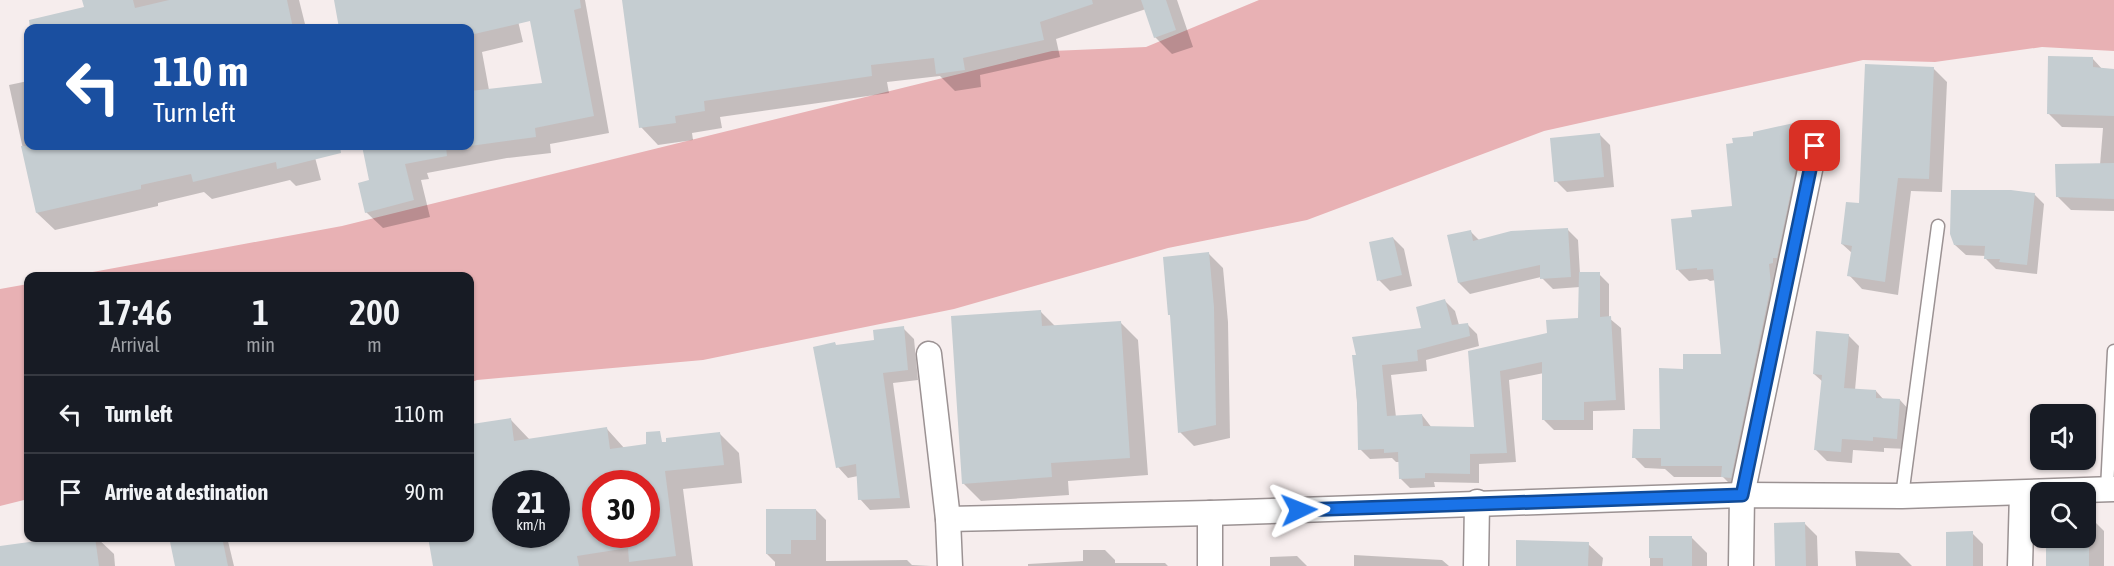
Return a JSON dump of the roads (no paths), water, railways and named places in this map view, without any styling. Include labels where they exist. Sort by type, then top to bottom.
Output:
[{"type":"street","points":[[1741,566],[1742,495],[1815,146]]},
{"type":"street","points":[[929,354],[948,519],[951,566]]},
{"type":"street","points":[[948,519],[1210,513],[1477,502],[1742,495],[1902,496],[2111,489]]},
{"type":"street","points":[[2020,566],[2022,493]]},
{"type":"street","points":[[1476,566],[1477,502]]},
{"type":"street","points":[[1210,513],[1210,566]]},
{"type":"lane","points":[[1902,496],[1938,226]]},
{"type":"lane","points":[[2111,489],[2114,351]]}]
